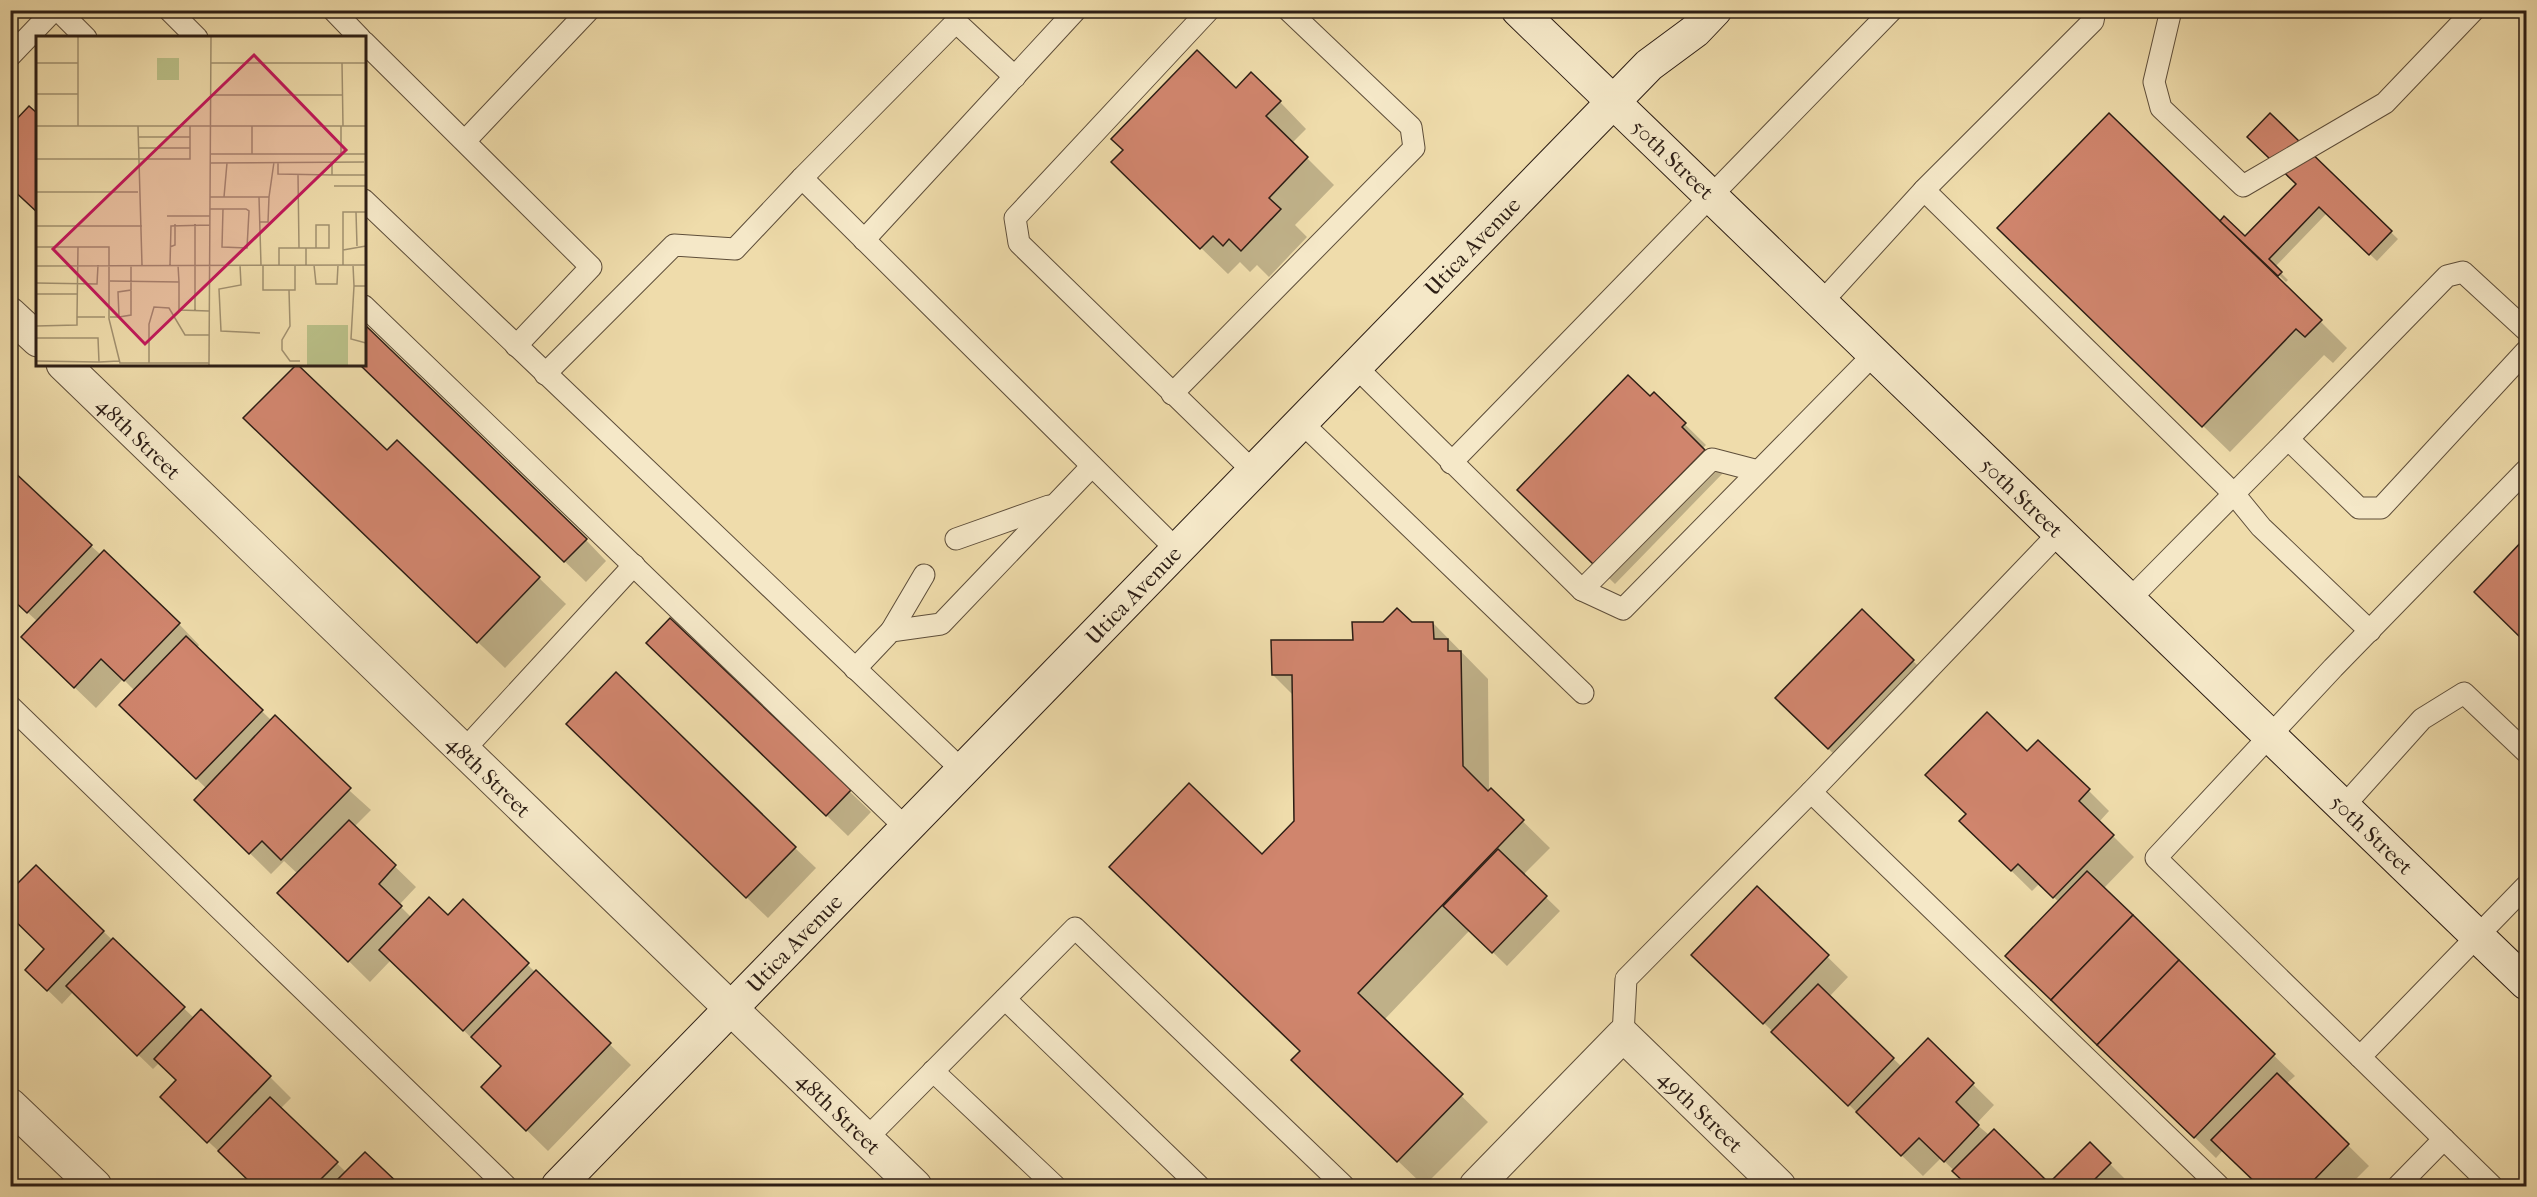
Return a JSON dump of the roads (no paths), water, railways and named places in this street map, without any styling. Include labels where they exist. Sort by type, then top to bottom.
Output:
[{"type":"street","name":"50th Street","points":[[1518,10],[2526,983]]},
{"type":"street","name":"Utica Avenue","points":[[558,1186],[1649,65],[1695,31],[1715,10]]},
{"type":"street","points":[[10,314],[36,338]]},
{"type":"street","name":"48th Street","points":[[65,366],[915,1186]]},
{"type":"street","points":[[1476,1186],[1623,1035]]},
{"type":"street","name":"49th Street","points":[[1623,1035],[1779,1186]]},
{"type":"street","points":[[10,1105],[95,1186]]},
{"type":"lane","points":[[10,56],[56,10],[84,36]]},
{"type":"lane","points":[[169,10],[194,36]]},
{"type":"lane","points":[[333,10],[358,36]]},
{"type":"lane","points":[[465,141],[589,10]]},
{"type":"lane","points":[[864,240],[1076,10]]},
{"type":"lane","points":[[1209,10],[1015,218],[1018,243],[1253,471]]},
{"type":"lane","points":[[1172,394],[1414,148],[1411,127],[1288,10]]},
{"type":"lane","points":[[1451,463],[1892,10]]},
{"type":"lane","points":[[1821,303],[1924,190],[2093,21],[2095,10]]},
{"type":"lane","points":[[2171,10],[2154,82],[2162,108],[2243,186],[2385,103],[2474,10]]},
{"type":"lane","points":[[545,374],[674,245],[735,249],[801,178],[956,22],[1015,77]]},
{"type":"lane","points":[[366,44],[591,267],[516,346]]},
{"type":"lane","points":[[801,178],[1177,550]]},
{"type":"lane","points":[[1924,190],[2234,494],[2260,528],[2370,631]]},
{"type":"lane","points":[[366,202],[962,770]]},
{"type":"lane","points":[[2129,600],[2447,276],[2463,272],[2526,330]]},
{"type":"lane","points":[[366,308],[906,828]]},
{"type":"lane","points":[[2288,439],[2359,508],[2381,508],[2526,351]]},
{"type":"lane","points":[[1355,366],[1582,590],[1623,609],[1874,354]]},
{"type":"lane","points":[[1301,422],[1583,693]]},
{"type":"lane","points":[[1582,590],[1713,459],[1758,471]]},
{"type":"lane","points":[[891,631],[941,624],[1092,466]]},
{"type":"lane","points":[[2492,1186],[2156,858],[2333,668],[2526,470]]},
{"type":"lane","points":[[956,539],[1054,504]]},
{"type":"lane","points":[[1623,1035],[1626,979],[1811,792],[2059,532]]},
{"type":"lane","points":[[463,751],[634,565]]},
{"type":"lane","points":[[855,669],[891,631],[924,575]]},
{"type":"lane","points":[[2343,807],[2422,718],[2464,693],[2526,752]]},
{"type":"lane","points":[[10,706],[506,1186]]},
{"type":"lane","points":[[1811,792],[2219,1186]]},
{"type":"lane","points":[[2360,1057],[2526,886]]},
{"type":"lane","points":[[866,1139],[1075,928],[1344,1186]]},
{"type":"lane","points":[[1005,999],[1199,1186]]},
{"type":"lane","points":[[933,1071],[1055,1186]]},
{"type":"lane","points":[[2398,1186],[2444,1139]]}]
